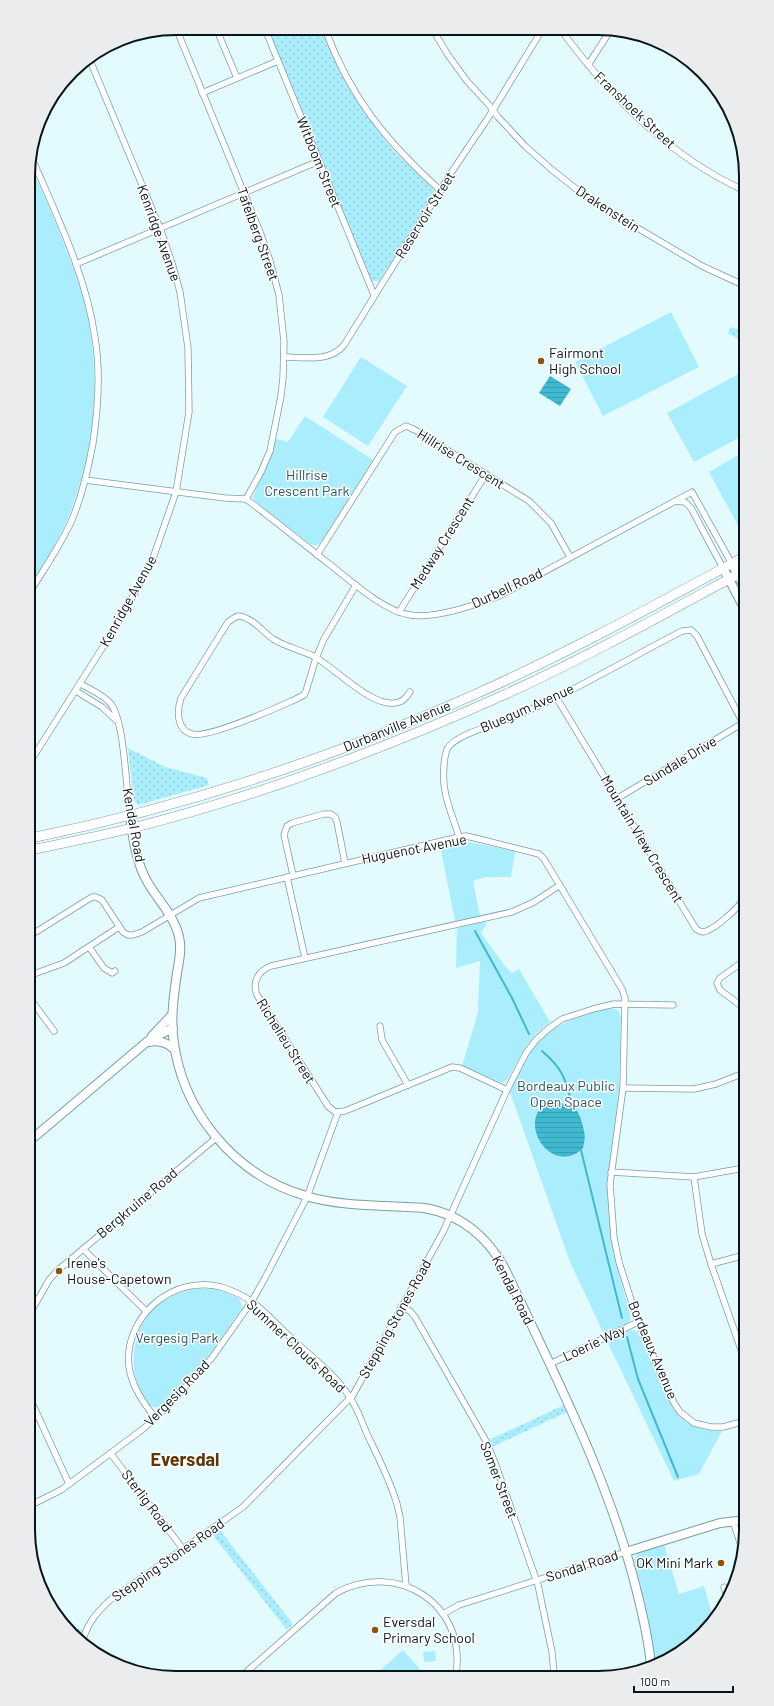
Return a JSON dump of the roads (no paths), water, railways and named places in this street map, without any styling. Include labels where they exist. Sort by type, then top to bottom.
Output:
[{"type":"main road","name":"Durbanville Avenue","points":[[35,837],[130,816],[266,775],[328,754],[422,718],[542,663],[739,560]]},
{"type":"main road","name":"Durbanville Avenue","points":[[35,849],[131,828],[216,804],[298,778],[426,729],[552,672],[729,579],[739,576]]},
{"type":"street","name":"Tafelberg Street","points":[[179,35],[260,232],[274,275],[281,311],[284,357],[282,396],[270,451],[261,472],[246,499]]},
{"type":"street","points":[[219,35],[237,78]]},
{"type":"street","name":"Witboom Street","points":[[267,35],[374,295]]},
{"type":"street","points":[[329,35],[344,72],[374,121],[401,153],[441,191]]},
{"type":"street","name":"Drakenstein","points":[[436,35],[456,68],[525,146],[580,192],[612,213],[702,266],[739,283]]},
{"type":"street","name":"Reservoir Street","points":[[284,357],[331,356],[339,351],[539,35]]},
{"type":"street","name":"Franshoek Street","points":[[565,35],[588,65],[634,114],[680,152],[706,170],[739,188]]},
{"type":"street","points":[[588,65],[607,35]]},
{"type":"street","points":[[202,92],[278,61]]},
{"type":"street","name":"Kenridge Avenue","points":[[35,754],[81,684],[145,576],[158,546],[176,492],[189,412],[188,348],[180,292],[172,263],[160,228],[91,63]]},
{"type":"street","points":[[76,264],[319,161]]},
{"type":"street","points":[[35,166],[76,264],[91,317],[97,355],[98,398],[96,422],[85,480],[76,511],[67,530],[35,584]]},
{"type":"street","name":"Hillrise Crescent","points":[[317,555],[395,432],[402,427],[409,427],[529,501],[555,529],[570,557]]},
{"type":"street","name":"Medway Crescent","points":[[399,612],[486,474]]},
{"type":"street","points":[[85,480],[176,492],[246,499]]},
{"type":"street","name":"Durbell Road","points":[[246,499],[356,585],[386,606],[399,612],[416,615],[470,607],[499,596],[692,492],[727,566]]},
{"type":"street","points":[[676,501],[685,502],[691,508],[727,566],[739,575]]},
{"type":"street","points":[[727,566],[729,579],[739,598]]},
{"type":"street","points":[[356,585],[330,626],[316,658],[310,682],[306,691],[300,697],[229,726],[201,734],[193,734],[180,723],[178,709],[181,698],[228,622],[234,617],[241,616],[247,618],[282,644],[316,658],[356,688],[373,698],[394,704],[404,700],[410,692]]},
{"type":"street","name":"Bluegum Avenue","points":[[459,837],[443,789],[445,758],[448,748],[454,741],[556,697],[682,631],[691,630],[697,636],[739,715]]},
{"type":"street","name":"Kendal Road","points":[[81,684],[109,702],[114,709],[120,728],[131,828],[138,858],[144,876],[176,928],[180,942],[172,1015],[175,1050],[181,1074],[190,1098],[216,1138],[231,1154],[259,1175],[281,1187],[307,1196],[336,1202],[424,1208],[450,1216],[476,1232],[493,1250],[506,1271],[594,1459],[626,1552],[647,1635],[650,1661]]},
{"type":"street","points":[[76,691],[102,706],[118,721]]},
{"type":"street","name":"Mountain View Crescent","points":[[556,697],[698,930],[702,932],[706,930],[726,918],[739,907]]},
{"type":"street","name":"Sundale Drive","points":[[618,798],[739,725]]},
{"type":"street","points":[[305,958],[290,876],[284,834],[285,829],[292,823],[324,814],[333,815],[337,822],[345,863]]},
{"type":"street","name":"Huguenot Avenue","points":[[119,927],[125,934],[133,935],[169,916],[198,898],[459,837],[471,837],[536,852],[544,859],[622,989],[625,1005]]},
{"type":"street","name":"Richelieu Street","points":[[338,1112],[332,1110],[328,1106],[256,992],[256,980],[263,970],[271,966],[305,958],[512,912],[534,902],[560,885]]},
{"type":"street","points":[[35,933],[94,896],[102,900],[119,927],[64,963],[35,974]]},
{"type":"street","points":[[88,947],[104,968],[112,973],[116,972]]},
{"type":"street","points":[[739,965],[719,979],[717,986],[739,1004]]},
{"type":"street","name":"Stepping Stones Road","points":[[84,1637],[93,1618],[110,1600],[243,1507],[351,1398],[450,1216],[507,1090],[526,1053],[536,1040],[562,1019],[614,1004],[673,1005]]},
{"type":"street","points":[[35,1005],[54,1031]]},
{"type":"street","name":"Bordeaux Avenue","points":[[625,1005],[623,1088],[611,1172],[610,1192],[615,1244],[638,1322],[674,1403],[684,1416],[694,1422],[711,1427],[723,1427],[739,1423]]},
{"type":"street","points":[[35,1136],[147,1042],[172,1015]]},
{"type":"street","points":[[380,1026],[382,1040],[408,1085]]},
{"type":"street","points":[[147,1042],[173,1028]]},
{"type":"street","points":[[147,1042],[161,1042],[175,1050]]},
{"type":"street","points":[[338,1112],[345,1111],[446,1068],[455,1067],[507,1090]]},
{"type":"street","points":[[623,1088],[694,1089],[716,1084],[739,1075]]},
{"type":"street","name":"Vergesig Road","points":[[35,1503],[69,1484],[111,1454],[155,1418],[207,1364],[252,1301],[307,1196],[338,1112]]},
{"type":"street","name":"Bergkruine Road","points":[[35,1300],[53,1275],[216,1138]]},
{"type":"street","points":[[611,1172],[694,1177],[739,1169]]},
{"type":"street","points":[[694,1177],[702,1234],[711,1264],[739,1334]]},
{"type":"street","points":[[83,1249],[146,1311]]},
{"type":"street","points":[[711,1264],[739,1257]]},
{"type":"street","name":"Summer Clouds Road","points":[[155,1418],[135,1390],[129,1367],[131,1342],[134,1331],[146,1311],[154,1303],[169,1293],[188,1286],[199,1285],[220,1287],[252,1301],[338,1382],[351,1398],[397,1504],[400,1517],[406,1586]]},
{"type":"street","name":"Somer Street","points":[[401,1307],[412,1313],[415,1317],[486,1441],[536,1580],[552,1652],[554,1671]]},
{"type":"street","name":"Loerie Way","points":[[550,1364],[638,1322]]},
{"type":"street","points":[[35,1411],[69,1484]]},
{"type":"street","name":"Sterlig Road","points":[[111,1454],[183,1549]]},
{"type":"street","points":[[733,1521],[739,1539]]},
{"type":"street","name":"Sondal Road","points":[[443,1614],[459,1605],[536,1580],[704,1528],[739,1521]]},
{"type":"street","points":[[247,1671],[327,1599],[344,1588],[362,1582],[374,1581],[393,1582],[406,1586],[420,1593],[432,1602],[443,1614],[452,1631],[456,1646],[456,1671]]},
{"type":"waterway","points":[[475,931],[512,998],[529,1034]]},
{"type":"waterway","points":[[542,1051],[555,1063],[563,1075],[572,1106]]},
{"type":"waterway","points":[[581,1150],[622,1318]]},
{"type":"waterway","points":[[627,1337],[638,1379],[678,1477]]},
{"type":"place","name":"Fairmont High School","points":[[541,361]]},
{"type":"place","name":"Irene's House-Capetown","points":[[59,1271]]},
{"type":"place","name":"OK Mini Mark","points":[[721,1563]]},
{"type":"place","name":"Eversdal Primary School","points":[[375,1630]]},
{"type":"district","name":"Eversdal","points":[[185,1460]]},
{"type":"park label","name":"Hillrise Crescent Park","points":[[307,484]]},
{"type":"park label","name":"Bordeaux Public Open Space","points":[[566,1094]]},
{"type":"park label","name":"Vergesig Park","points":[[177,1338]]}]
